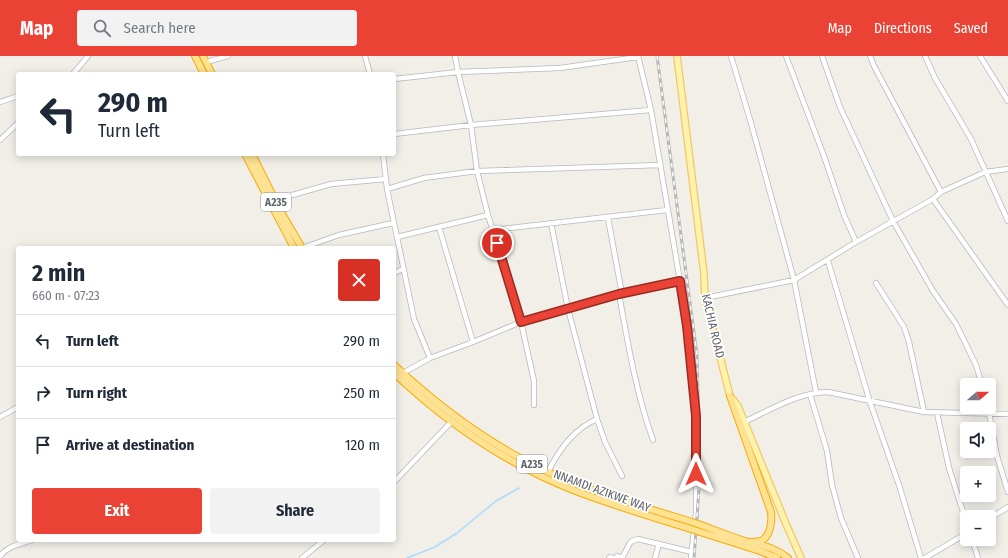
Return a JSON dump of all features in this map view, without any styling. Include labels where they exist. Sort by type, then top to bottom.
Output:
[{"type":"highway","points":[[195,56],[203,72]]},
{"type":"highway","points":[[203,56],[211,72]]},
{"type":"highway","name":"A235","points":[[246,156],[293,246]]},
{"type":"highway","name":"A235","points":[[253,156],[275,200],[301,246]]},
{"type":"highway","name":"NNAMDI AZIKWE WAY","points":[[396,367],[446,410],[524,460],[548,472],[604,495],[692,522],[701,529]]},
{"type":"highway","name":"NNAMDI AZIKWE WAY","points":[[396,375],[416,393],[452,421],[492,449],[572,490],[601,501],[691,529],[701,529],[748,542],[766,545],[788,558]]},
{"type":"highway","points":[[730,396],[772,512],[770,527],[765,538],[759,541],[748,542]]},
{"type":"highway","name":"A235","points":[[701,529],[777,558]]},
{"type":"main road","name":"KACHIA ROAD","points":[[677,56],[704,274],[705,298],[730,396],[738,406],[801,558]]},
{"type":"street","points":[[75,72],[88,56]]},
{"type":"street","points":[[206,62],[228,56]]},
{"type":"street","points":[[365,56],[369,72]]},
{"type":"street","points":[[455,56],[471,125],[477,171],[488,215],[521,322],[534,381],[534,405]]},
{"type":"street","points":[[731,56],[752,123],[794,280],[816,392]]},
{"type":"street","points":[[786,56],[824,156],[844,215],[856,242]]},
{"type":"street","points":[[822,56],[840,107],[893,221],[933,291],[956,324],[976,365],[980,378]]},
{"type":"street","points":[[870,56],[941,192]]},
{"type":"street","points":[[925,56],[935,78],[971,139],[1008,221]]},
{"type":"street","points":[[980,56],[1008,101]]},
{"type":"street","points":[[396,79],[458,72],[560,68],[638,57],[651,110],[687,326],[696,416],[696,513],[691,558]]},
{"type":"street","points":[[0,102],[16,97]]},
{"type":"street","points":[[396,134],[471,125],[651,110]]},
{"type":"street","points":[[0,140],[16,125]]},
{"type":"street","points":[[383,156],[393,223],[414,319],[430,358]]},
{"type":"street","points":[[387,189],[424,178],[477,171],[660,165]]},
{"type":"street","points":[[705,298],[794,280],[856,242],[933,199],[941,192],[986,172],[1008,169]]},
{"type":"street","points":[[275,200],[331,184],[386,179]]},
{"type":"street","points":[[933,199],[1008,305]]},
{"type":"street","points":[[493,230],[608,218],[667,210]]},
{"type":"street","points":[[397,236],[488,215]]},
{"type":"street","points":[[608,218],[630,357],[645,418],[653,440]]},
{"type":"street","points":[[308,246],[339,235],[393,223]]},
{"type":"street","points":[[551,223],[568,309],[597,418],[605,442],[622,476]]},
{"type":"street","points":[[439,227],[473,342]]},
{"type":"street","points":[[828,260],[870,402],[899,485],[921,558]]},
{"type":"street","points":[[396,272],[403,270]]},
{"type":"street","points":[[402,373],[430,358],[521,322],[621,294],[680,281]]},
{"type":"street","points":[[876,283],[904,327],[909,342],[924,412]]},
{"type":"street","points":[[744,422],[776,407],[816,392],[828,392],[870,402],[924,412],[960,413]]},
{"type":"street","points":[[810,394],[827,451],[832,485],[841,518],[858,558]]},
{"type":"street","points":[[0,417],[16,408]]},
{"type":"street","points":[[937,413],[949,468],[962,510]]},
{"type":"street","points":[[996,413],[1008,414]]},
{"type":"street","points":[[989,414],[997,456],[1008,492]]},
{"type":"street","points":[[548,472],[566,442],[576,432],[597,418]]},
{"type":"street","points":[[396,480],[452,421]]},
{"type":"street","points":[[996,515],[1008,507]]},
{"type":"street","points":[[925,558],[960,537]]},
{"type":"street","points":[[617,558],[617,556],[622,558],[632,541],[638,539],[692,552]]},
{"type":"street","points":[[0,556],[4,551],[26,542]]},
{"type":"street","points":[[302,558],[322,542]]},
{"type":"street","points":[[655,558],[659,544]]},
{"type":"street","points":[[974,546],[978,558]]},
{"type":"street","points":[[609,558],[613,558]]},
{"type":"waterway","points":[[407,558],[435,547],[457,533],[496,501],[519,488]]},
{"type":"railway","points":[[657,56],[697,355],[700,474],[694,558]]},
{"type":"route","points":[[497,243],[521,322],[619,294],[680,281],[687,326],[696,416],[696,474]]}]
